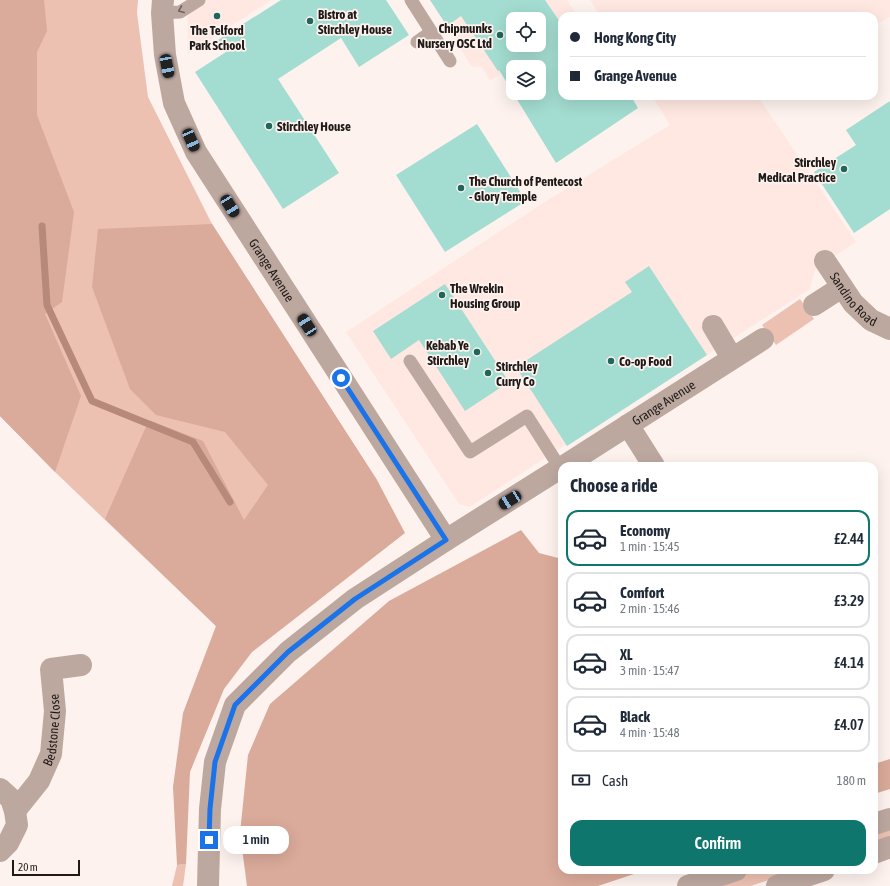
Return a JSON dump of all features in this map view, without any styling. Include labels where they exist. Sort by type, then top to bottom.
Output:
[{"type":"street","name":"Grange Avenue","points":[[162,7],[165,54],[174,103],[196,152],[446,540]]},
{"type":"street","name":"Sandino Road","points":[[825,262],[853,303],[872,320],[890,329]]},
{"type":"street","points":[[814,305],[842,287]]},
{"type":"street","points":[[713,326],[732,358]]},
{"type":"street","name":"Grange Avenue","points":[[570,462],[763,338]]},
{"type":"street","points":[[628,425],[651,462]]},
{"type":"street","name":"Grange Avenue","points":[[208,886],[210,809],[215,762],[235,705],[288,652],[349,604],[446,540],[558,470]]},
{"type":"street","name":"Bedstone Close","points":[[16,812],[39,781],[51,754],[55,711],[51,669],[81,665]]},
{"type":"street","points":[[0,789],[11,799],[16,812],[17,825],[8,843],[0,851]]},
{"type":"street","points":[[878,823],[890,819]]},
{"type":"street","points":[[878,852],[890,847]]},
{"type":"street","points":[[688,886],[724,874]]},
{"type":"street","points":[[777,886],[812,874]]},
{"type":"lane","points":[[162,7],[180,12],[199,0]]},
{"type":"lane","points":[[411,0],[450,60]]},
{"type":"lane","points":[[417,42],[431,32]]},
{"type":"lane","points":[[410,361],[470,452],[527,416],[559,462]]},
{"type":"shaded area","points":[[0,0],[138,0],[137,13],[148,97],[212,224],[377,480],[216,626],[55,472],[0,416]]},
{"type":"shaded area","points":[[0,0],[44,0],[47,31],[37,52],[37,115],[74,212],[62,302],[45,314],[81,396],[55,472],[0,416]]},
{"type":"shaded area","name":"The Telford Park School","points":[[187,0],[271,0],[188,54]]},
{"type":"shaded area","points":[[430,0],[567,0],[574,12],[558,12],[558,33],[546,41],[546,12],[506,12],[506,52],[531,52],[520,60],[506,60],[506,70],[490,81],[482,67],[471,66]]},
{"type":"shaded area","points":[[590,0],[890,0],[890,17],[878,24],[878,12],[598,12]]},
{"type":"shaded area","points":[[654,100],[760,100],[856,242],[815,269],[810,289],[469,507],[459,504],[346,332],[543,203],[670,125]]},
{"type":"shaded area","points":[[212,224],[377,480],[405,533],[252,652],[224,689],[190,772],[186,864],[177,865],[173,787],[183,713],[216,626],[105,519],[149,420],[203,441],[244,520],[268,485],[225,432],[156,415],[130,389],[92,287],[98,229]]},
{"type":"shaded area","points":[[800,299],[814,319],[776,345],[762,325]]},
{"type":"shaded area","points":[[521,530],[539,553],[558,558],[558,874],[634,874],[598,886],[247,886],[240,833],[248,755],[270,704],[389,601]]},
{"type":"shaded area","points":[[890,759],[890,789],[878,793],[878,763]]},
{"type":"shaded area","points":[[890,826],[890,839],[878,843],[878,830]]},
{"type":"shaded area","points":[[186,864],[183,886],[172,886],[177,865]]},
{"type":"shaded area","points":[[746,874],[786,874],[751,886],[710,886]]},
{"type":"building","name":"Stirchley House","points":[[281,0],[386,0],[409,35],[359,67],[341,38],[278,79],[339,173],[283,209],[195,72],[226,52],[218,40]]},
{"type":"building","points":[[430,0],[545,0],[558,19],[558,100],[633,100],[638,108],[556,163],[517,100],[546,100],[546,60],[506,60],[506,82],[499,70],[498,71],[461,16],[447,26]]},
{"type":"building","name":"Stirchley Medical Practice","points":[[890,101],[890,209],[854,233],[814,172],[856,145],[846,130]]},
{"type":"building","name":"The Church of Pentecost - Glory Temple","points":[[477,124],[526,201],[445,252],[396,175]]},
{"type":"building","name":"Co-op Food","points":[[649,266],[707,355],[567,446],[516,367],[632,292],[625,282]]},
{"type":"building","points":[[445,284],[509,382],[465,411],[419,340],[391,359],[373,331]]},
{"type":"waterway","points":[[42,226],[47,305],[92,401],[193,442],[230,502]]},
{"type":"place","name":"The Telford Park School","points":[[217,16]]},
{"type":"place","name":"Bistro at Stirchley House","points":[[310,21]]},
{"type":"place","name":"Chipmunks Nursery OSC Ltd","points":[[500,35]]},
{"type":"place","name":"Stirchley House","points":[[269,126]]},
{"type":"place","name":"Stirchley Medical Practice","points":[[844,169]]},
{"type":"place","name":"The Church of Pentecost - Glory Temple","points":[[461,188]]},
{"type":"place","name":"The Wrekin Housing Group","points":[[442,295]]},
{"type":"place","name":"Kebab Ye Stirchley","points":[[477,352]]},
{"type":"place","name":"Co-op Food","points":[[611,361]]},
{"type":"place","name":"Stirchley Curry Co","points":[[488,373]]},
{"type":"route","points":[[209,840],[210,809],[215,762],[235,705],[288,652],[355,599],[446,540],[341,378]]}]
